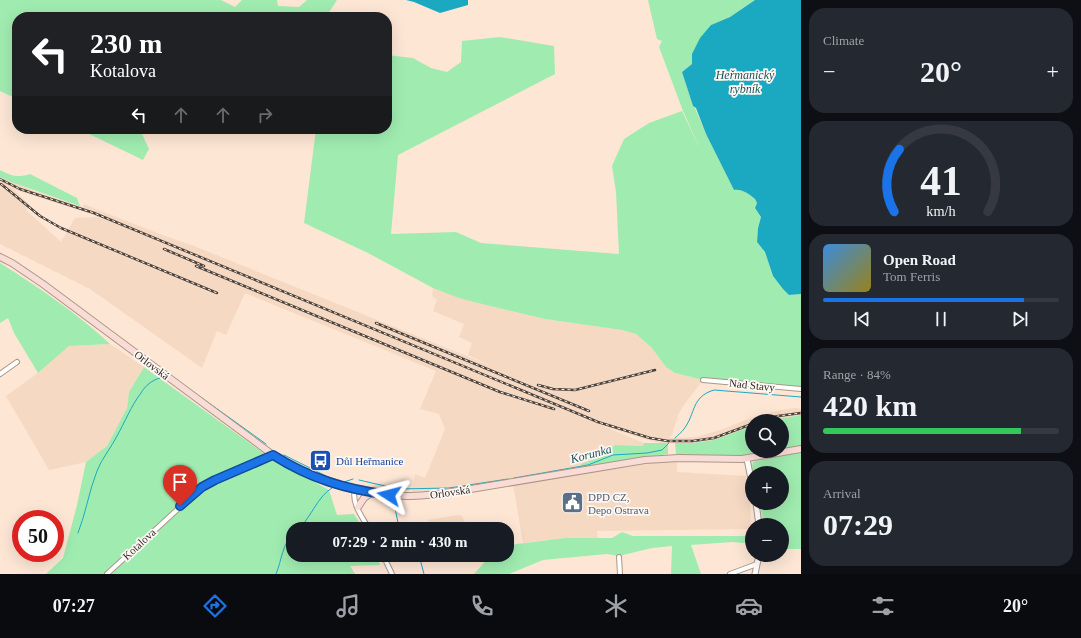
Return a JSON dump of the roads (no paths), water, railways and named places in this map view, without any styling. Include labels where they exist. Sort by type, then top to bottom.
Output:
[{"type":"main road","name":"Orlovská","points":[[0,257],[12,263],[43,284],[273,455],[315,477],[335,485],[355,490],[396,496],[431,495],[645,460],[673,458],[747,459],[801,449]]},
{"type":"main road","points":[[358,507],[364,498],[371,493]]},
{"type":"street","points":[[0,374],[18,362]]},
{"type":"street","name":"Nad Stavy","points":[[703,380],[801,390]]},
{"type":"street","name":"Kotalova","points":[[107,574],[202,487],[273,455]]},
{"type":"street","points":[[747,459],[748,466]]},
{"type":"street","points":[[355,490],[354,498],[366,522]]},
{"type":"street","points":[[619,557],[620,574]]},
{"type":"street","points":[[386,562],[392,574]]},
{"type":"street","points":[[730,574],[757,564]]},
{"type":"street","points":[[755,574],[757,564]]},
{"type":"water","points":[[406,0],[468,0],[468,5],[440,13]]},
{"type":"water","name":"Heřmanický rybník","points":[[755,0],[801,0],[801,294],[789,295],[773,276],[765,252],[757,242],[758,228],[761,217],[755,208],[757,203],[755,199],[743,191],[734,190],[706,134],[696,108],[693,106],[682,72],[692,64],[692,54],[700,38],[711,25],[730,17]]},
{"type":"waterway","points":[[170,375],[266,444]]},
{"type":"waterway","points":[[78,533],[94,479],[101,462],[115,440],[134,403],[143,390],[152,382],[160,378]]},
{"type":"waterway","name":"Korunka","points":[[675,438],[688,423],[695,406],[701,397],[714,390],[801,397]]},
{"type":"waterway","name":"Korunka","points":[[514,478],[588,465],[613,455],[647,453],[662,450],[669,443]]},
{"type":"waterway","points":[[284,455],[326,476],[343,482]]},
{"type":"waterway","points":[[341,483],[353,479]]},
{"type":"waterway","name":"Korunka","points":[[359,480],[398,489],[449,488],[508,479]]},
{"type":"waterway","points":[[305,522],[323,496],[332,488]]},
{"type":"waterway","name":"Korunka","points":[[398,522],[395,508],[401,499]]},
{"type":"waterway","points":[[276,574],[286,544]]},
{"type":"waterway","name":"Korunka","points":[[421,562],[424,574]]},
{"type":"railway","points":[[0,179],[20,189],[94,213],[598,422],[650,438],[668,441],[693,441],[714,438],[745,427]]},
{"type":"railway","points":[[1,184],[40,216],[61,228],[217,293]]},
{"type":"railway","points":[[164,249],[204,266]]},
{"type":"railway","points":[[196,266],[500,392],[554,409]]},
{"type":"railway","points":[[376,323],[589,411]]},
{"type":"railway","points":[[538,385],[553,389],[575,390],[655,370]]},
{"type":"railway","points":[[789,415],[801,413]]},
{"type":"place","name":"Důl Heřmanice","points":[[320,461]]},
{"type":"place","name":"DPD CZ, Depo Ostrava","points":[[572,503]]}]
